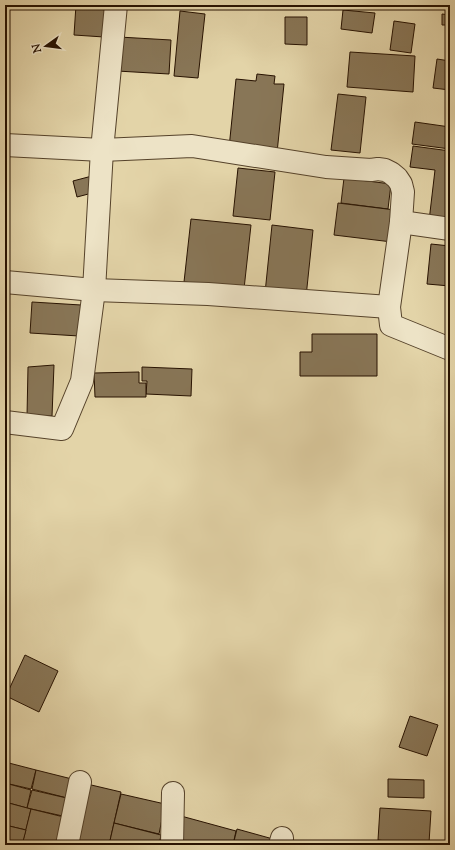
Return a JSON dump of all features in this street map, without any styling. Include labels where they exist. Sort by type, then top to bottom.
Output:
[{"type":"street","points":[[5,422],[62,429],[82,381],[94,290],[102,150],[116,5]]},
{"type":"street","points":[[5,144],[102,150],[192,146],[326,167],[385,170],[397,178],[401,184],[403,192],[390,316]]},
{"type":"street","points":[[401,222],[450,229]]},
{"type":"street","points":[[5,282],[94,290],[208,294],[390,316],[450,349]]},
{"type":"street","points":[[67,845],[80,782]]},
{"type":"street","points":[[172,845],[173,793]]},
{"type":"building","points":[[76,5],[106,5],[104,37],[74,35]]},
{"type":"building","points":[[343,10],[375,13],[372,33],[341,29]]},
{"type":"building","points":[[180,11],[205,14],[198,78],[174,76]]},
{"type":"building","points":[[442,14],[450,15],[450,25],[442,25]]},
{"type":"building","points":[[285,17],[307,17],[307,45],[285,44]]},
{"type":"building","points":[[394,21],[415,24],[411,53],[390,50]]},
{"type":"building","points":[[119,37],[171,40],[169,74],[117,71]]},
{"type":"building","points":[[350,52],[415,56],[413,92],[347,87]]},
{"type":"building","points":[[437,59],[450,61],[450,90],[433,88]]},
{"type":"building","points":[[257,74],[275,76],[274,84],[284,84],[277,153],[229,148],[236,79],[256,81]]},
{"type":"building","points":[[338,94],[366,97],[360,153],[331,150]]},
{"type":"building","points":[[415,122],[450,127],[450,149],[412,144]]},
{"type":"building","points":[[413,146],[450,151],[450,223],[429,221],[435,170],[410,167]]},
{"type":"building","points":[[238,168],[275,172],[270,220],[233,216]]},
{"type":"building","points":[[92,176],[96,192],[77,197],[73,181]]},
{"type":"building","points":[[344,178],[391,184],[388,209],[341,203]]},
{"type":"building","points":[[5,182],[9,183],[5,216]]},
{"type":"building","points":[[338,203],[395,210],[392,242],[334,235]]},
{"type":"building","points":[[191,219],[251,225],[244,289],[184,282]]},
{"type":"building","points":[[272,225],[313,230],[306,297],[265,293]]},
{"type":"building","points":[[431,244],[450,246],[450,286],[427,284]]},
{"type":"building","points":[[32,302],[81,305],[79,336],[30,333]]},
{"type":"building","points":[[312,334],[377,334],[377,376],[300,376],[300,352],[312,352]]},
{"type":"building","points":[[54,365],[52,416],[27,416],[28,367]]},
{"type":"building","points":[[142,367],[192,369],[191,396],[146,394],[147,381],[142,381]]},
{"type":"building","points":[[139,372],[139,383],[146,383],[146,397],[95,397],[94,373]]},
{"type":"building","points":[[25,655],[58,671],[39,712],[6,696]]},
{"type":"building","points":[[410,716],[438,725],[427,756],[399,747]]},
{"type":"building","points":[[5,762],[36,770],[31,789],[5,783]]},
{"type":"building","points":[[36,770],[76,780],[71,799],[32,789]]},
{"type":"building","points":[[388,779],[424,780],[424,798],[388,797]]},
{"type":"building","points":[[5,783],[31,790],[27,808],[5,802]]},
{"type":"building","points":[[87,784],[121,792],[109,845],[94,845],[74,841]]},
{"type":"building","points":[[32,790],[71,799],[67,817],[27,808]]},
{"type":"building","points":[[121,794],[165,804],[159,834],[114,823]]},
{"type":"building","points":[[5,802],[31,809],[26,830],[5,825]]},
{"type":"building","points":[[380,808],[431,811],[429,843],[421,843],[421,845],[385,845],[386,841],[378,840]]},
{"type":"building","points":[[31,809],[68,818],[61,845],[22,845]]},
{"type":"building","points":[[181,816],[236,831],[233,845],[184,845],[185,843],[175,841]]},
{"type":"building","points":[[114,823],[161,835],[159,845],[109,845]]},
{"type":"building","points":[[5,825],[26,830],[22,845],[5,845]]},
{"type":"building","points":[[237,829],[273,839],[271,845],[233,845]]},
{"type":"building","points":[[75,841],[92,845],[74,845]]}]
